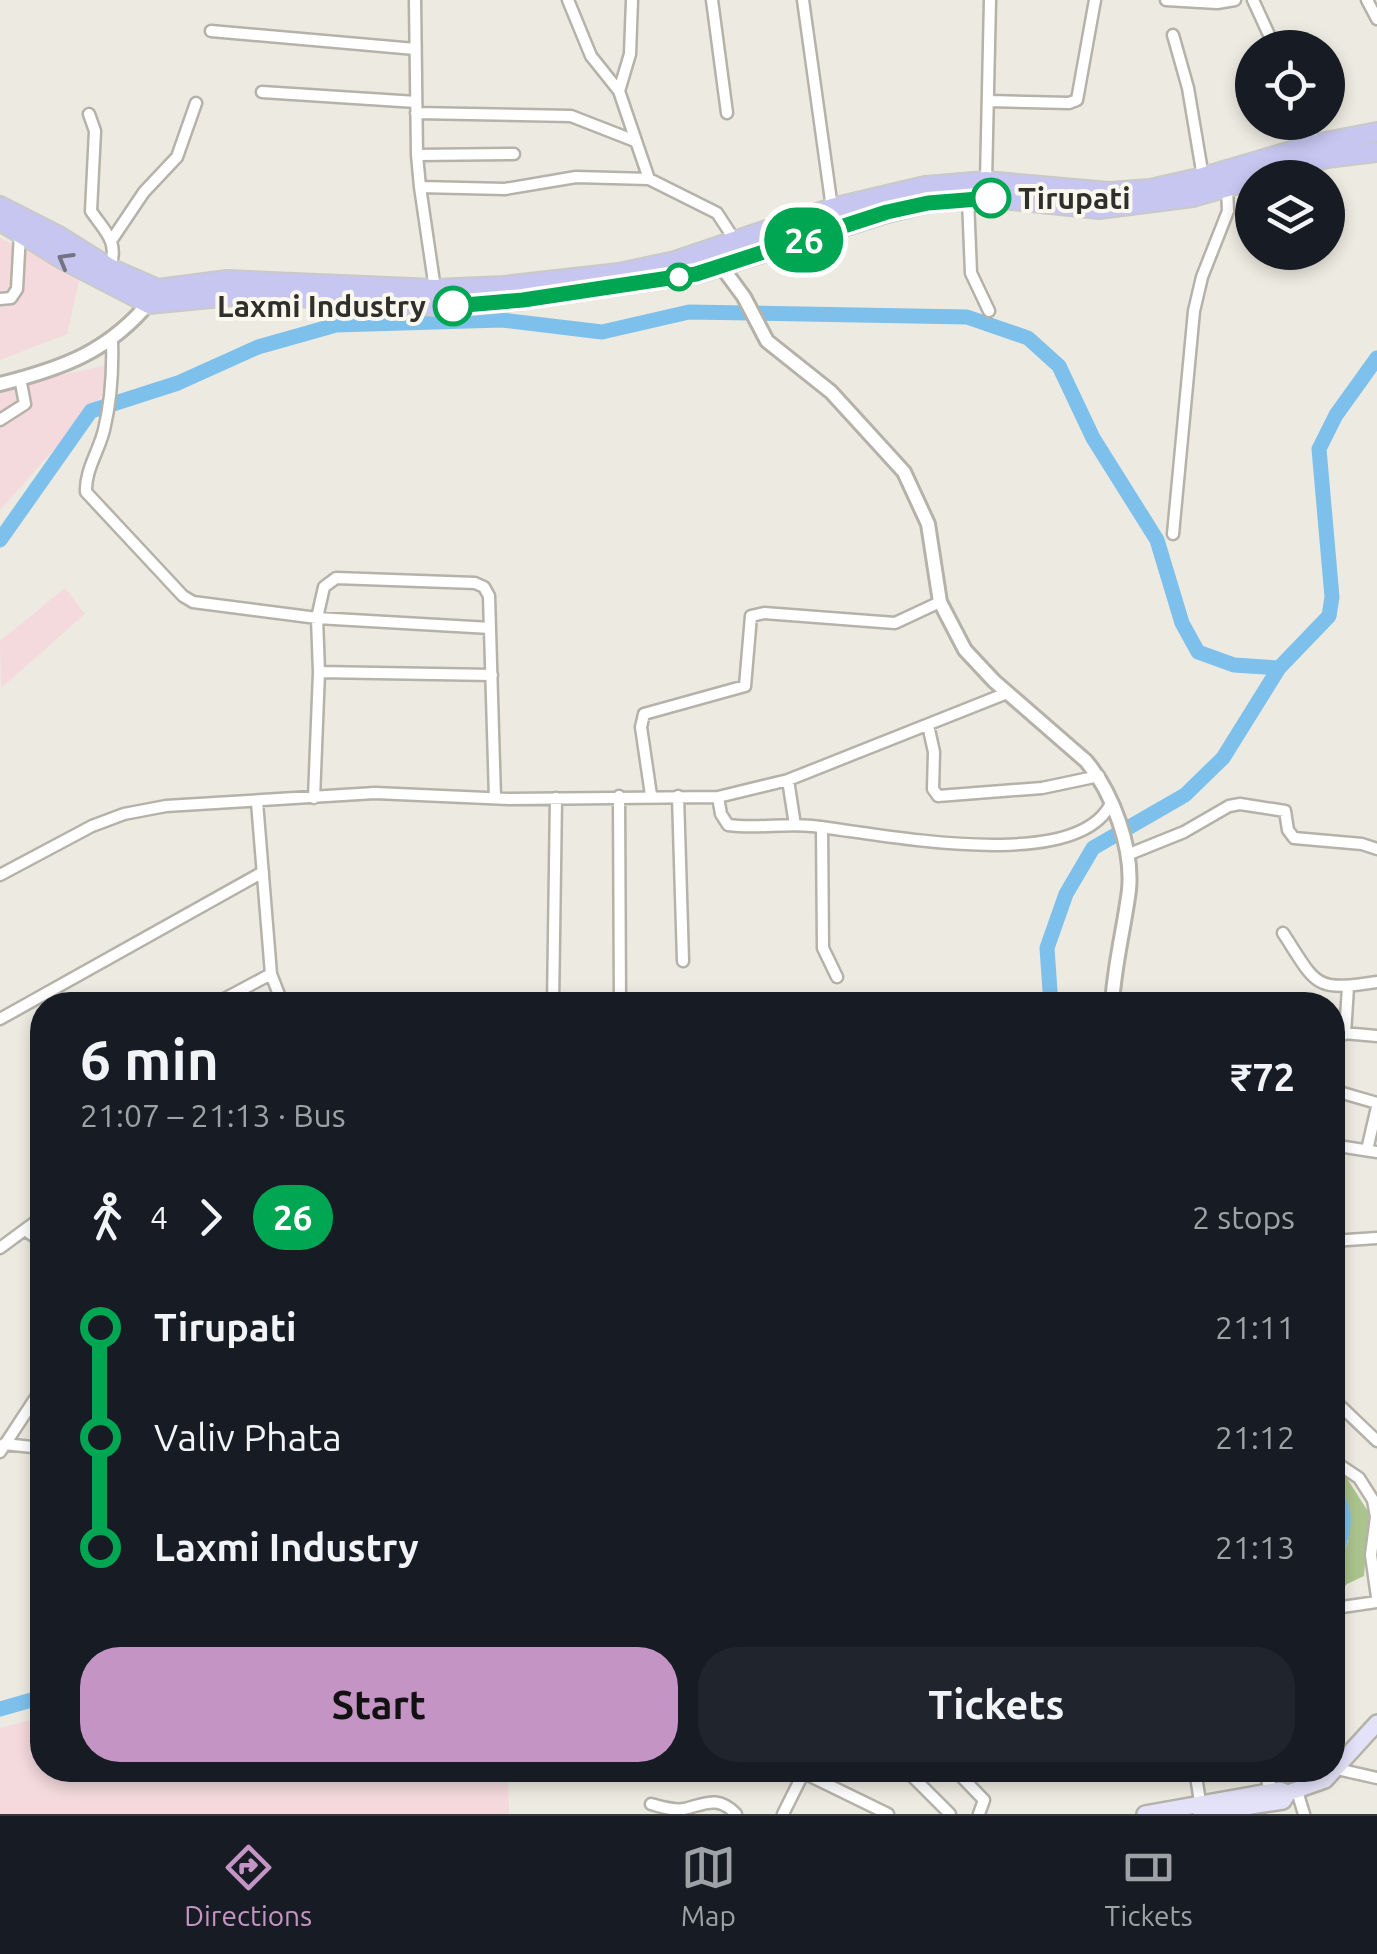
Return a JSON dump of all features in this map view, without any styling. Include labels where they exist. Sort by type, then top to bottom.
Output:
[{"type":"main road","points":[[0,221],[64,260],[154,296],[252,294],[453,306],[696,274],[737,242],[832,208],[925,186],[986,182],[1109,192],[1150,189],[1315,144],[1377,132]]},
{"type":"main road","points":[[1320,160],[1377,152]]},
{"type":"main road","points":[[154,296],[227,280],[435,289],[503,286],[714,258],[928,203],[968,198],[1025,200],[1098,210],[1194,197],[1235,185]]},
{"type":"main road","points":[[0,206],[146,286],[154,296]]},
{"type":"main road","points":[[1345,1761],[1377,1723]]},
{"type":"main road","points":[[1145,1814],[1202,1811],[1270,1798],[1284,1800],[1293,1792],[1321,1782]]},
{"type":"street","points":[[414,0],[417,156],[435,289]]},
{"type":"street","points":[[568,0],[591,56],[618,91],[649,179]]},
{"type":"street","points":[[618,91],[630,54],[632,0]]},
{"type":"street","points":[[712,0],[727,113]]},
{"type":"street","points":[[803,0],[832,208]]},
{"type":"street","points":[[986,182],[990,0]]},
{"type":"street","points":[[989,101],[1077,100],[1095,0]]},
{"type":"street","points":[[1166,0],[1236,0]]},
{"type":"street","points":[[1253,0],[1267,30]]},
{"type":"street","points":[[1368,0],[1377,19]]},
{"type":"street","points":[[211,31],[415,48]]},
{"type":"street","points":[[1173,34],[1188,88],[1203,177]]},
{"type":"street","points":[[262,92],[416,108],[571,116],[636,142]]},
{"type":"street","points":[[113,238],[144,192],[178,157],[196,103]]},
{"type":"street","points":[[89,114],[95,131],[90,211],[113,238],[110,268]]},
{"type":"street","points":[[1313,140],[1315,144]]},
{"type":"street","points":[[417,156],[514,154]]},
{"type":"street","points":[[420,187],[505,189],[576,177],[649,179],[717,212],[737,242]]},
{"type":"street","points":[[1173,534],[1194,311],[1202,277],[1228,211],[1227,187]]},
{"type":"street","points":[[968,198],[972,274],[989,312]]},
{"type":"street","points":[[0,299],[11,298],[17,290],[20,232]]},
{"type":"street","points":[[714,258],[744,297],[767,341],[846,408],[888,451],[915,492],[928,524],[940,602],[965,650],[1098,776],[1127,854],[1129,889],[1112,992]]},
{"type":"street","points":[[0,384],[86,356],[112,341],[154,296]]},
{"type":"street","points":[[112,341],[111,386],[104,430],[88,474],[86,492],[183,596],[205,605],[317,618],[490,628]]},
{"type":"street","points":[[0,420],[25,404],[20,378]]},
{"type":"street","points":[[828,407],[846,408]]},
{"type":"street","points":[[314,798],[317,618],[324,587],[336,578],[475,583],[484,588],[490,628],[495,798]]},
{"type":"street","points":[[650,795],[644,714],[746,686],[751,616],[764,613],[895,623],[940,602]]},
{"type":"street","points":[[319,672],[492,675]]},
{"type":"street","points":[[0,875],[92,826],[124,814],[166,806],[375,793],[495,798],[718,797],[788,780],[1007,693]]},
{"type":"street","points":[[928,724],[934,752],[933,789],[938,796],[1042,788],[1098,776]]},
{"type":"street","points":[[788,780],[795,824]]},
{"type":"street","points":[[619,796],[620,992]]},
{"type":"street","points":[[678,796],[683,961]]},
{"type":"street","points":[[718,797],[728,825],[751,828],[795,824],[946,845],[1050,840],[1088,828],[1112,806]]},
{"type":"street","points":[[553,992],[556,798]]},
{"type":"street","points":[[257,802],[271,974],[278,992]]},
{"type":"street","points":[[1127,854],[1172,838],[1229,806],[1240,804],[1286,811],[1288,830],[1294,838],[1377,849]]},
{"type":"street","points":[[822,828],[823,948],[837,977]]},
{"type":"street","points":[[47,992],[263,872]]},
{"type":"street","points":[[1284,933],[1312,978],[1330,987],[1377,982]]},
{"type":"street","points":[[237,992],[271,974]]},
{"type":"street","points":[[1348,986],[1345,1034],[1377,1036]]},
{"type":"street","points":[[0,1018],[30,1001]]},
{"type":"street","points":[[1345,1094],[1377,1105],[1372,1151],[1345,1148]]},
{"type":"street","points":[[0,1248],[30,1226]]},
{"type":"street","points":[[25,1230],[30,1234]]},
{"type":"street","points":[[1345,1240],[1377,1238]]},
{"type":"street","points":[[2,1447],[30,1406]]},
{"type":"street","points":[[1345,1410],[1377,1441]]},
{"type":"street","points":[[2,1447],[30,1448]]},
{"type":"street","points":[[1345,1469],[1358,1478],[1373,1500],[1376,1517],[1371,1555],[1377,1600],[1345,1609]]},
{"type":"street","points":[[1345,1772],[1377,1778]]},
{"type":"street","points":[[784,1814],[800,1782]]},
{"type":"street","points":[[826,1782],[888,1814]]},
{"type":"street","points":[[918,1782],[950,1814]]},
{"type":"street","points":[[967,1782],[984,1800],[979,1814]]},
{"type":"street","points":[[1198,1782],[1202,1811]]},
{"type":"street","points":[[1269,1782],[1270,1798]]},
{"type":"street","points":[[1293,1792],[1304,1814]]},
{"type":"street","points":[[651,1804],[674,1810],[722,1802],[736,1814]]},
{"type":"shaded area","points":[[0,238],[80,277],[67,334],[0,360]]},
{"type":"shaded area","points":[[111,364],[101,397],[0,510],[0,389]]},
{"type":"shaded area","points":[[65,588],[85,614],[1,688],[0,641]]},
{"type":"shaded area","points":[[30,1720],[30,1782],[508,1782],[509,1814],[0,1814],[0,1728]]},
{"type":"green space","points":[[1345,1475],[1369,1513],[1364,1576],[1345,1586]]},
{"type":"water","points":[[1345,1498],[1351,1517],[1345,1549]]},
{"type":"waterway","points":[[0,540],[91,411],[178,383],[258,347],[336,325],[502,320],[602,332],[689,312],[967,317],[1028,338],[1059,366],[1093,438],[1157,540],[1182,623],[1198,652],[1234,665],[1279,668]]},
{"type":"waterway","points":[[1050,992],[1047,948],[1066,894],[1093,848],[1185,795],[1223,758],[1279,668],[1329,616],[1332,597],[1319,449],[1336,415],[1377,358]]},
{"type":"waterway","points":[[0,1709],[30,1700]]},
{"type":"bus line","name":"26","points":[[453,306],[523,300],[696,274],[887,212],[928,203],[991,198]]},
{"type":"place","name":"Tirupati","points":[[991,198]]},
{"type":"place","name":"Laxmi Industry","points":[[453,306]]}]
